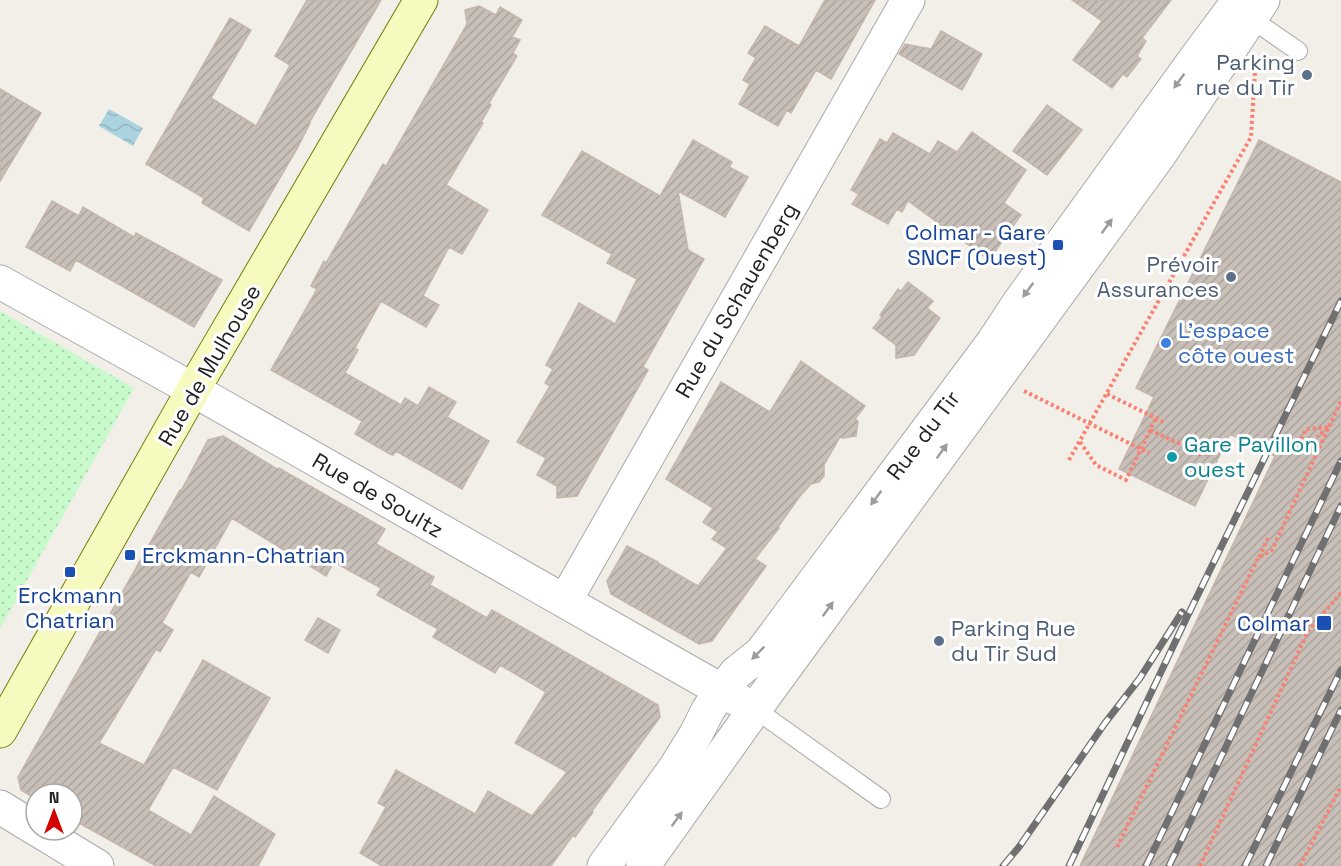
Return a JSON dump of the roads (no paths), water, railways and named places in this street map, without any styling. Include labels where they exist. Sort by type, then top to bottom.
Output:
[{"type":"street","name":"Rue de Mulhouse","points":[[0,730],[194,390],[421,0]]},
{"type":"street","name":"Rue du Schauenberg","points":[[565,601],[908,0]]},
{"type":"street","name":"Rue du Tir","points":[[643,866],[1147,150],[1255,12]]},
{"type":"street","name":"Rue de Soultz","points":[[0,282],[755,709]]},
{"type":"street","name":"Rue du Tir","points":[[604,866],[675,768],[721,691],[736,673],[761,653],[1001,358]]},
{"type":"street","points":[[0,807],[24,821]]},
{"type":"street","points":[[58,842],[97,866]]},
{"type":"lane","points":[[1255,12],[1298,51]]},
{"type":"lane","points":[[755,709],[881,799]]},
{"type":"water","points":[[109,109],[143,128],[133,146],[99,126]]},
{"type":"railway","points":[[1069,866],[1341,301]]},
{"type":"railway","points":[[1146,866],[1341,461]]},
{"type":"railway","points":[[1169,866],[1341,506]]},
{"type":"railway","points":[[1003,866],[1140,678],[1182,612]]},
{"type":"railway","points":[[1245,866],[1341,670]]},
{"type":"railway","points":[[1266,866],[1341,710]]},
{"type":"place","name":"Parking rue du Tir","points":[[1307,75]]},
{"type":"place","name":"Colmar - Gare SNCF (Ouest)","points":[[1058,245]]},
{"type":"place","name":"Prévoir Assurances","points":[[1231,277]]},
{"type":"place","name":"L'espace côte ouest","points":[[1166,343]]},
{"type":"place","name":"Gare Pavillon ouest","points":[[1172,457]]},
{"type":"place","name":"Erckmann-Chatrian","points":[[130,555]]},
{"type":"place","name":"Erckmann Chatrian","points":[[70,572]]},
{"type":"place","name":"Colmar","points":[[1324,623]]},
{"type":"place","name":"Parking Rue du Tir Sud","points":[[939,641]]}]
